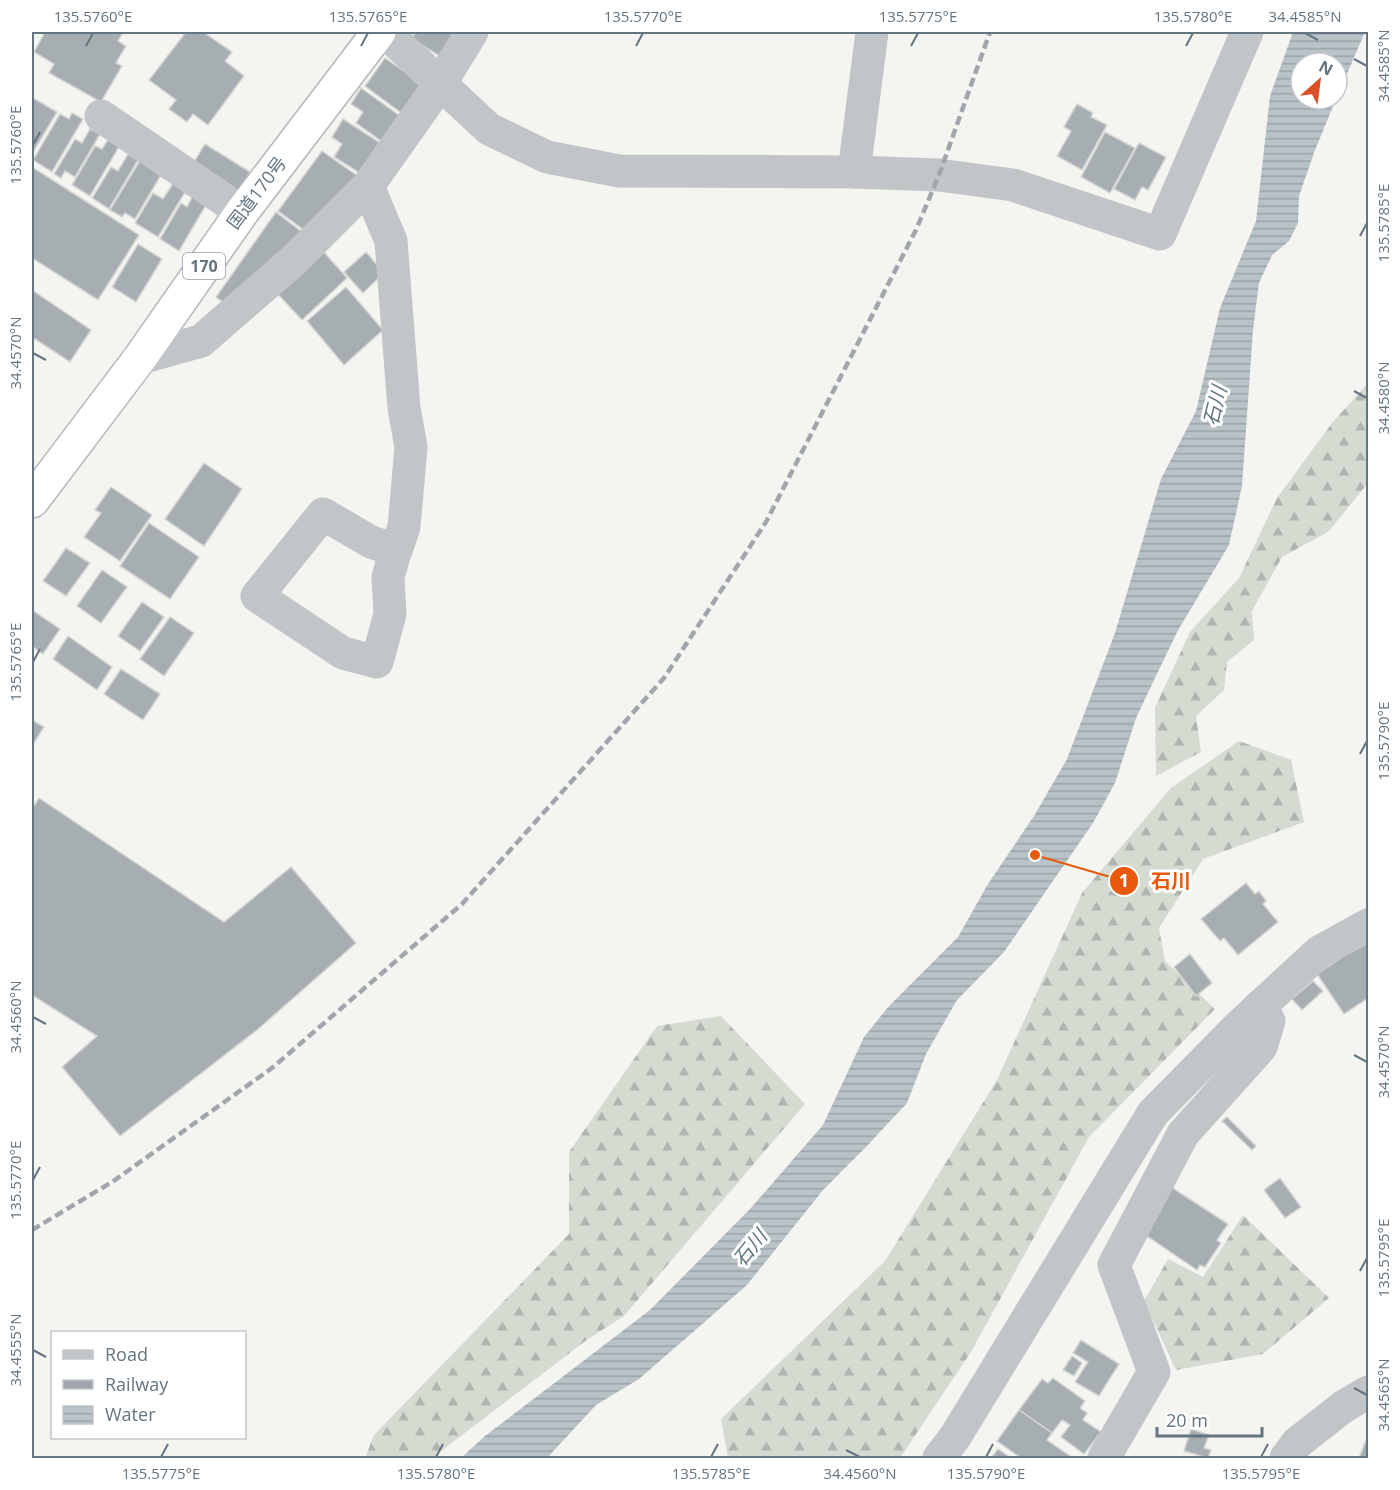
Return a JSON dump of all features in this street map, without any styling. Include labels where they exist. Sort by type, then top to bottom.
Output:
[{"type":"highway","name":"国道170号","points":[[32,501],[140,358],[242,212],[379,32]]},
{"type":"street","points":[[385,32],[489,129],[547,158],[619,171],[854,172],[939,175],[1013,185],[1160,234],[1247,32]]},
{"type":"street","points":[[140,358],[201,341],[293,261],[368,186],[440,84],[472,32]]},
{"type":"street","points":[[854,172],[872,32]]},
{"type":"street","points":[[101,116],[242,212]]},
{"type":"street","points":[[368,186],[391,241],[404,408],[411,447],[404,527],[388,577],[390,614],[377,662],[343,653],[257,596],[323,514],[371,542],[395,550]]},
{"type":"street","points":[[939,1458],[955,1437],[1153,1113],[1240,1025],[1319,952],[1368,925]]},
{"type":"street","points":[[1104,1458],[1154,1372],[1114,1265],[1183,1134],[1261,1047],[1269,1021],[1260,1006]]},
{"type":"street","points":[[1286,1458],[1297,1443],[1343,1407],[1368,1392]]},
{"type":"green space","points":[[1368,383],[1368,483],[1328,532],[1282,557],[1252,611],[1254,640],[1227,662],[1224,690],[1196,716],[1201,752],[1156,776],[1155,708],[1190,632],[1239,578],[1277,498],[1332,423]]},
{"type":"green space","points":[[1239,741],[1291,760],[1304,822],[1203,859],[1159,928],[1165,961],[1215,1009],[1089,1137],[971,1352],[900,1458],[728,1458],[721,1419],[885,1261],[997,1080],[1082,893],[1171,788]]},
{"type":"green space","points":[[721,1016],[805,1104],[624,1316],[588,1339],[432,1458],[365,1458],[374,1435],[569,1234],[569,1152],[657,1026]]},
{"type":"green space","points":[[1243,1215],[1329,1298],[1263,1354],[1176,1370],[1144,1301],[1168,1259],[1203,1277]]},
{"type":"water","points":[[1293,32],[1365,32],[1349,69],[1349,51],[1289,51],[1289,111],[1331,111],[1299,196],[1298,223],[1289,241],[1272,255],[1259,283],[1253,330],[1242,486],[1229,545],[1177,632],[1136,718],[1115,783],[1093,823],[1004,952],[957,1000],[926,1054],[907,1103],[823,1190],[747,1285],[639,1379],[596,1405],[547,1458],[461,1458],[485,1436],[650,1310],[750,1209],[823,1125],[864,1037],[889,1006],[958,937],[988,884],[1034,816],[1067,759],[1115,633],[1161,479],[1196,411],[1220,308],[1256,221],[1270,96]]},
{"type":"building","points":[[45,32],[117,32],[122,34],[118,41],[126,46],[116,63],[122,66],[101,102],[49,73],[54,64],[34,52]]},
{"type":"building","points":[[186,32],[203,32],[232,52],[225,61],[244,76],[208,125],[193,114],[187,122],[169,109],[176,100],[149,80]]},
{"type":"building","points":[[416,32],[455,32],[440,56],[411,39]]},
{"type":"building","points":[[385,58],[425,86],[404,115],[365,86]]},
{"type":"building","points":[[361,88],[403,118],[384,143],[356,123],[363,112],[351,104]]},
{"type":"building","points":[[33,98],[57,112],[32,154],[32,100]]},
{"type":"building","points":[[1077,104],[1093,113],[1091,117],[1107,125],[1082,170],[1057,156],[1071,131],[1064,127]]},
{"type":"building","points":[[72,113],[83,119],[52,172],[33,160],[60,114],[69,119]]},
{"type":"building","points":[[343,119],[382,144],[363,175],[334,157],[342,144],[332,137]]},
{"type":"building","points":[[90,129],[100,134],[75,177],[65,171],[61,178],[54,174],[75,139],[82,143]]},
{"type":"building","points":[[1105,132],[1135,148],[1110,193],[1081,177]]},
{"type":"building","points":[[109,138],[120,145],[90,196],[72,185],[95,146],[102,149]]},
{"type":"building","points":[[1139,143],[1166,157],[1148,190],[1142,187],[1135,200],[1114,189]]},
{"type":"building","points":[[205,144],[250,172],[237,193],[192,165]]},
{"type":"building","points":[[322,151],[359,177],[304,230],[278,211]]},
{"type":"building","points":[[128,154],[138,160],[109,209],[92,198],[111,167],[118,171]]},
{"type":"building","points":[[142,157],[164,170],[135,219],[125,213],[122,217],[110,210]]},
{"type":"building","points":[[32,167],[139,235],[98,300],[32,258]]},
{"type":"building","points":[[174,182],[187,189],[158,237],[135,223],[153,193],[163,199]]},
{"type":"building","points":[[192,197],[206,205],[179,251],[160,239],[181,203],[187,207]]},
{"type":"building","points":[[276,212],[302,232],[223,302],[216,297]]},
{"type":"building","points":[[138,244],[162,259],[136,302],[112,287]]},
{"type":"building","points":[[322,250],[347,278],[302,320],[275,291]]},
{"type":"building","points":[[366,252],[384,273],[363,293],[344,272]]},
{"type":"building","points":[[346,287],[383,330],[344,365],[307,321]]},
{"type":"building","points":[[32,290],[91,330],[70,362],[32,337]]},
{"type":"building","points":[[204,463],[242,489],[204,546],[165,519]]},
{"type":"building","points":[[111,487],[152,515],[120,561],[84,537],[101,513],[95,510]]},
{"type":"building","points":[[149,523],[199,557],[170,599],[120,566]]},
{"type":"building","points":[[66,548],[90,563],[66,596],[43,581]]},
{"type":"building","points":[[102,570],[127,587],[101,623],[77,606]]},
{"type":"building","points":[[142,602],[164,617],[140,651],[118,636]]},
{"type":"building","points":[[32,610],[60,629],[43,654],[32,646]]},
{"type":"building","points":[[170,617],[194,633],[164,676],[140,659]]},
{"type":"building","points":[[68,636],[112,667],[97,690],[53,659]]},
{"type":"building","points":[[121,669],[160,694],[143,720],[104,694]]},
{"type":"building","points":[[32,720],[44,727],[32,746]]},
{"type":"building","points":[[39,798],[224,922],[291,867],[356,943],[257,1030],[120,1136],[62,1067],[97,1036],[32,995],[32,809]]},
{"type":"building","points":[[1246,883],[1255,894],[1259,891],[1266,901],[1263,904],[1278,922],[1238,955],[1224,938],[1220,941],[1201,919]]},
{"type":"building","points":[[1368,940],[1368,998],[1344,1014],[1317,974]]},
{"type":"building","points":[[1190,954],[1212,983],[1196,996],[1174,967]]},
{"type":"building","points":[[1313,981],[1323,991],[1302,1010],[1292,999]]},
{"type":"building","points":[[1227,1117],[1256,1146],[1252,1150],[1222,1121]]},
{"type":"building","points":[[1280,1178],[1301,1207],[1285,1218],[1264,1190]]},
{"type":"building","points":[[1171,1187],[1228,1224],[1217,1240],[1221,1243],[1205,1267],[1200,1265],[1197,1270],[1144,1234]]},
{"type":"building","points":[[1081,1340],[1119,1364],[1099,1396],[1075,1382],[1088,1362],[1073,1353]]},
{"type":"building","points":[[1072,1356],[1082,1363],[1074,1376],[1063,1370]]},
{"type":"building","points":[[1053,1378],[1085,1401],[1080,1408],[1087,1413],[1083,1420],[1101,1432],[1084,1454],[1061,1437],[1070,1425],[1062,1420],[1052,1433],[1019,1410],[1042,1379],[1048,1383]]},
{"type":"building","points":[[1019,1410],[1052,1433],[1047,1440],[1073,1458],[1021,1458],[997,1441]]},
{"type":"building","points":[[1191,1429],[1209,1435],[1204,1448],[1211,1450],[1208,1458],[1184,1451]]},
{"type":"building","points":[[1368,1435],[1368,1458],[1359,1458]]},
{"type":"building","points":[[998,1449],[1011,1458],[991,1458]]},
{"type":"railway","points":[[32,1230],[112,1182],[272,1068],[462,904],[664,678],[766,522],[916,230],[939,175],[990,32]]},
{"type":"place","name":"石川","points":[[1035,855]]}]
